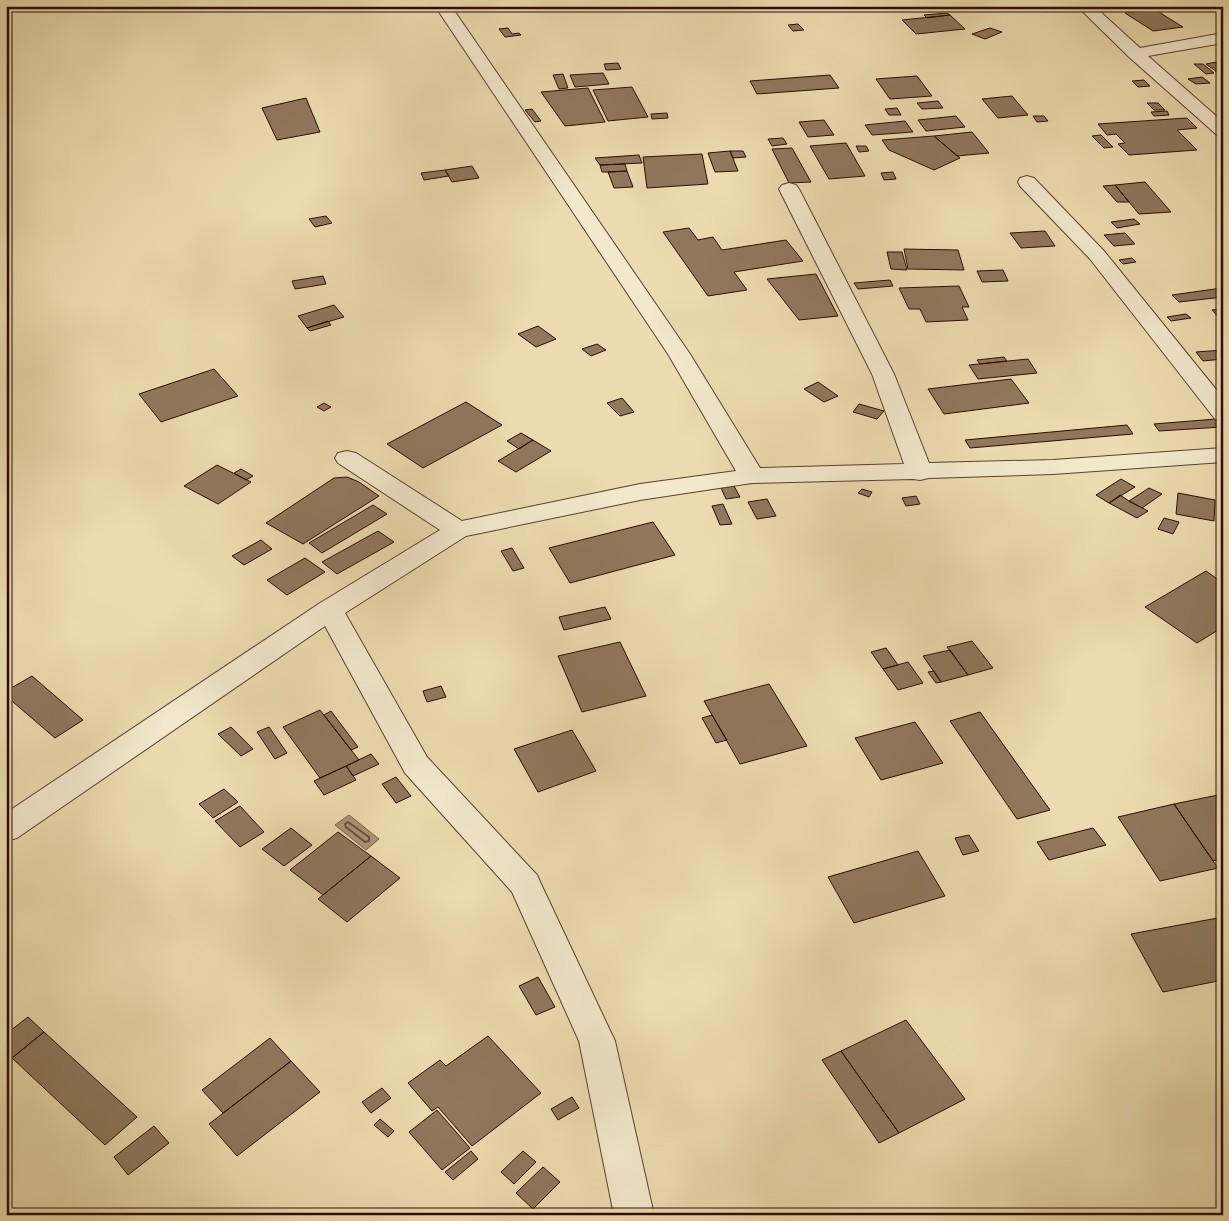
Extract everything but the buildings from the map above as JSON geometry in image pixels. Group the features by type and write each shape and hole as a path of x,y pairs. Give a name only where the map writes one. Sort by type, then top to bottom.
{"street":[{"path":"443,6 679,354 752,476"},
{"path":"1085,6 1135,54 1223,131"},
{"path":"1135,54 1223,38"},
{"path":"1027,182 1097,255 1223,414"},
{"path":"789,189 883,374 920,473"},
{"path":"6,829 330,610 458,530 640,492 752,476 823,473 920,473 1054,467 1223,455"},
{"path":"347,458 458,530"},
{"path":"330,610 416,765 525,884 597,1041 634,1215"}],"water":[{"path":"349,815 379,839 366,850 335,825"}]}
